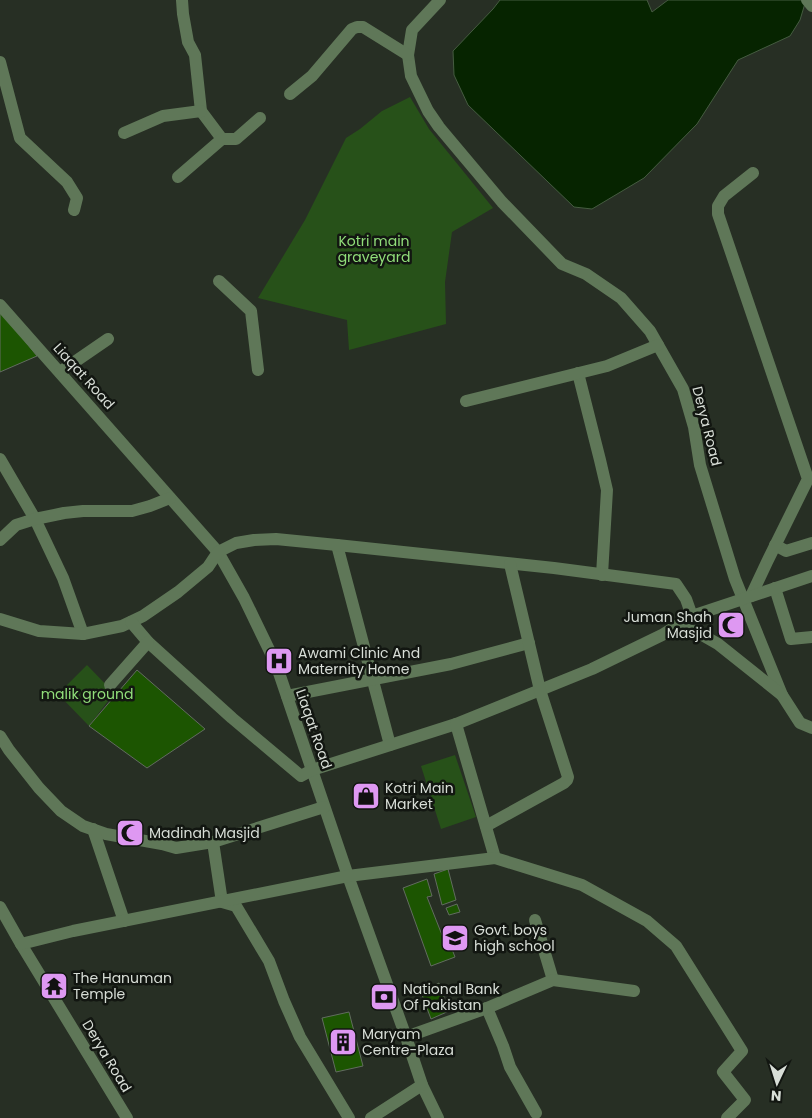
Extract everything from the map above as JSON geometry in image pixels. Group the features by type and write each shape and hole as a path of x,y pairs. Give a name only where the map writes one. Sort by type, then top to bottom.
{"street":[{"path":"182,0 188,42 195,55 201,111 222,139"},
{"name":"Derya Road","path":"440,0 412,30 408,55 411,76 428,112 502,202 562,264 586,274 621,298 650,331 683,389 694,428 700,465 735,579 747,598 782,695"},
{"path":"807,0 812,6"},
{"path":"290,94 312,76 352,29 357,27 363,27 408,55"},
{"path":"0,62 20,138 67,182 77,198 74,210"},
{"path":"124,133 163,116 201,111"},
{"path":"178,176 222,139 236,139 260,118"},
{"path":"747,598 810,475 718,214 718,206 724,196 753,173"},
{"path":"219,281 251,311 258,370"},
{"name":"Liaqat Road","path":"0,305 218,552 244,598 276,664 324,807 422,1085 438,1118"},
{"path":"60,372 108,338"},
{"path":"466,401 608,366 658,345"},
{"path":"578,374 606,490 602,575"},
{"path":"0,459 35,519 62,578 83,634"},
{"path":"0,540 16,525 35,519 83,511 132,511 170,498"},
{"path":"0,619 39,630 83,634 122,626 162,604 208,567 218,552 236,543 276,539 676,584 686,599 692,616"},
{"path":"775,545 786,551 812,543"},
{"path":"337,545 390,745"},
{"path":"486,826 564,783 568,777 540,690 510,564"},
{"path":"131,622 148,642 232,718 301,776 312,770 456,724 592,669 662,635 692,616 812,576"},
{"path":"776,588 791,638 812,637"},
{"path":"676,627 698,632 718,644 782,695 800,723 812,728"},
{"path":"110,685 148,642"},
{"path":"287,696 451,664 529,643"},
{"path":"456,724 495,858"},
{"path":"0,736 8,750 39,788 61,811 83,826 106,834 176,848 213,842 324,807"},
{"path":"93,829 124,921"},
{"path":"213,842 222,902"},
{"path":"21,944 73,931 348,876 495,858 582,885 647,921 676,946 742,1051 724,1072 745,1100 727,1118"},
{"path":"222,902 236,906 259,942 269,961 300,1037 349,1118"},
{"name":"Derya Road","path":"0,907 127,1118"},
{"path":"534,920 553,980"},
{"path":"406,1037 487,1008 553,980 634,991"},
{"path":"487,1008 510,1067 536,1113"},
{"path":"371,1118 422,1085"}],"green space":[{"name":"Kotri main graveyard","path":"410,97 429,129 493,208 452,232 445,282 446,324 349,350 347,320 258,298 305,220 346,138 382,111"},
{"name":"malik ground","path":"87,665 114,693 89,726 58,694"},
{"path":"455,755 476,817 441,829 421,766"}],"shaded area":[{"path":"500,0 647,0 652,12 668,0 806,0 800,20 790,36 738,60 697,124 644,178 592,209 574,207 468,105 454,75 453,51"}],"building":[{"path":"0,310 37,356 0,372"},
{"path":"137,670 205,729 147,768 89,726"},
{"path":"448,869 456,900 442,905 434,874"},
{"path":"427,879 432,896 427,897 444,940 448,939 455,957 431,966 403,888"},
{"path":"457,904 460,912 449,915 446,908"},
{"path":"439,983 449,1011 431,1019 421,992"},
{"name":"Maryam Centre-Plaza","path":"349,1012 363,1066 336,1072 322,1018"}],"place":[{"name":"Juman Shah Masjid","path":"731,625"},
{"name":"Awami Clinic And Maternity Home","path":"279,661"},
{"name":"Kotri Main Market","path":"366,796"},
{"name":"Madinah Masjid","path":"130,833"},
{"name":"Govt. boys high school","path":"455,938"},
{"name":"The Hanuman Temple","path":"54,986"},
{"name":"National Bank Of Pakistan","path":"384,997"},
{"name":"Maryam Centre-Plaza","path":"343,1042"}]}
